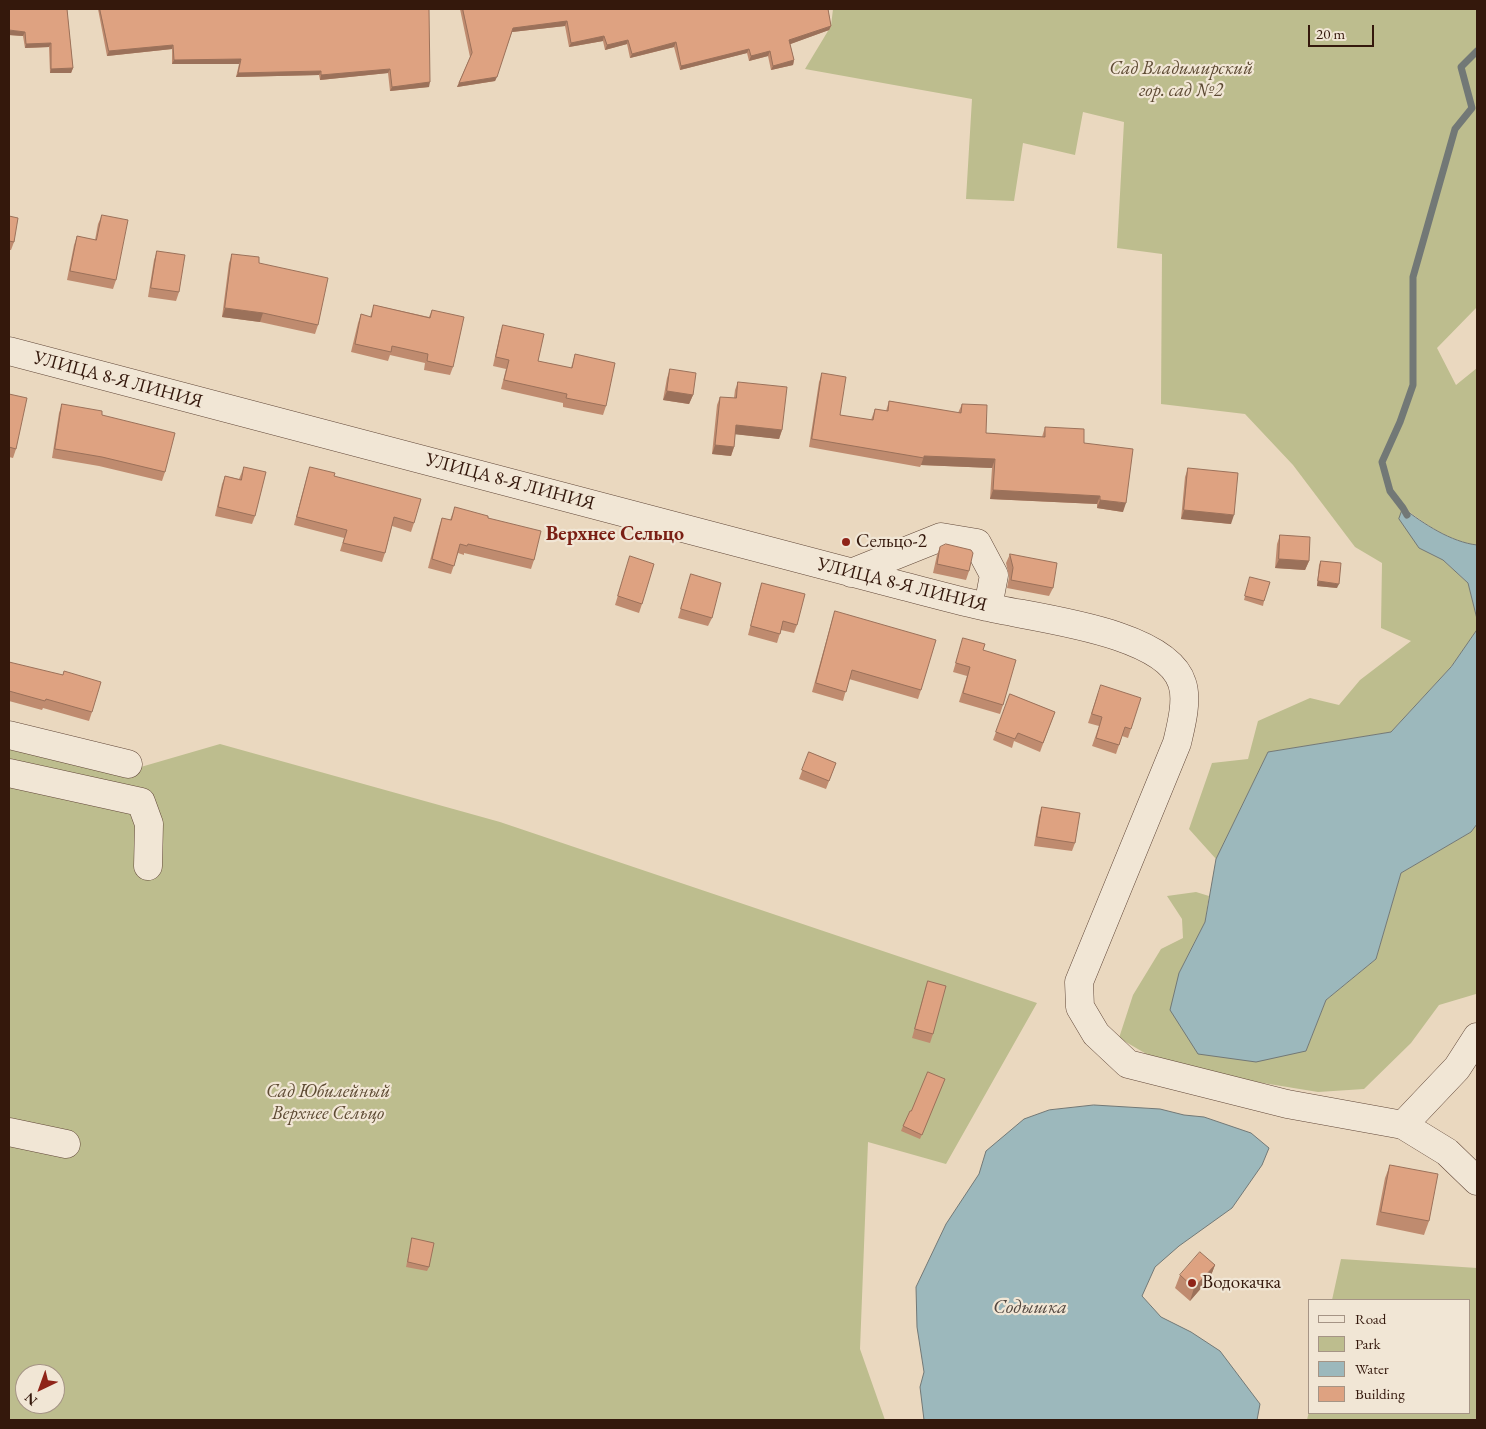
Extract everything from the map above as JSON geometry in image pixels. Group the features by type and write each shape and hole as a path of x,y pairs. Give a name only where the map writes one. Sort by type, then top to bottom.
{"street":[{"name":"УЛИЦА 8-Я ЛИНИЯ","path":"9,351 988,608 1078,624 1122,637 1155,653 1172,665 1182,683 1184,709 1177,743 1079,982 1080,1007 1096,1034 1128,1064 1287,1104 1403,1124"},
{"path":"851,572 940,537 977,543 994,575 988,608"},
{"path":"9,735 128,764"},
{"path":"9,773 141,802 149,824 148,866"},
{"path":"1477,1036 1457,1068 1403,1124 1447,1152 1477,1181"},
{"path":"9,1132 66,1144"}],"green space":[{"name":"Сад Владимирский гор. сад №2","path":"833,9 1477,9 1477,307 1437,348 1456,385 1477,368 1477,545 1448,536 1429,526 1404,508 1419,548 1443,560 1468,583 1477,619 1477,630 1451,667 1391,732 1268,752 1216,859 1189,829 1212,763 1248,759 1258,721 1310,698 1339,705 1360,680 1411,641 1381,628 1382,563 1355,547 1293,465 1245,414 1161,404 1162,254 1117,248 1124,122 1083,112 1075,155 1023,143 1014,201 966,199 972,99 805,69 831,26"},
{"name":"Сад Юбилейный Верхнее Сельцо","path":"9,742 127,771 220,744 500,822 1037,1003 946,1164 868,1142 860,1349 885,1420 9,1420"},
{"path":"1477,824 1477,992 1476,994 1439,1005 1411,1043 1364,1089 1318,1092 1208,1074 1155,1059 1119,1038 1133,995 1161,949 1183,938 1182,919 1167,896 1196,892 1209,896 1205,922 1179,973 1306,1051 1326,1000 1376,959 1401,873 1471,832"},
{"path":"1341,1259 1477,1268 1477,1420 1307,1420 1308,1414 1471,1414 1471,1299 1332,1299"}],"water":[{"path":"1403,508 1429,526 1448,536 1477,545 1477,619 1468,583 1443,560 1419,548 1399,519"},
{"path":"1477,630 1477,824 1471,832 1401,873 1376,959 1326,1000 1306,1051 1256,1062 1198,1054 1170,1010 1179,973 1205,922 1216,859 1268,752 1391,732 1451,667"},
{"name":"Содышка","path":"1094,1105 1160,1109 1184,1115 1204,1117 1251,1133 1269,1148 1262,1165 1232,1208 1179,1246 1155,1267 1142,1296 1161,1317 1191,1332 1220,1351 1260,1404 1257,1420 924,1420 920,1387 924,1372 917,1327 916,1287 946,1224 979,1174 986,1151 1024,1119 1049,1110"}],"building":[{"path":"9,9 67,9 73,68 51,69 51,43 26,44 25,32 9,30"},
{"path":"100,9 429,9 430,82 392,87 390,69 321,75 321,71 238,73 241,59 174,60 173,45 109,51"},
{"path":"463,9 828,9 831,26 789,40 794,60 773,66 770,51 751,56 749,49 681,66 676,42 632,54 628,40 607,45 604,36 571,43 567,21 513,28 497,77 459,83 472,53"},
{"path":"102,215 128,220 116,280 70,271 77,236 96,240"},
{"path":"9,216 18,218 14,242 9,241"},
{"path":"157,251 185,255 179,292 151,288"},
{"path":"232,254 259,257 259,263 328,278 318,325 263,313 225,308"},
{"path":"374,305 430,318 432,310 464,317 453,367 427,361 428,354 392,346 391,352 355,344 361,314 371,317"},
{"path":"503,325 544,334 538,361 572,368 575,354 615,363 606,406 566,398 567,394 504,380 509,360 496,357"},
{"path":"670,369 696,373 693,395 667,391"},
{"path":"822,373 846,377 840,415 873,420 875,409 888,411 889,401 961,413 962,404 987,405 986,433 1045,437 1045,427 1084,429 1084,443 1133,449 1126,503 1100,500 1100,496 993,490 995,459 924,456 924,458 812,439"},
{"path":"738,382 787,387 782,430 736,425 734,447 715,445 720,397 736,398"},
{"path":"9,394 27,398 16,449 9,447"},
{"path":"62,404 102,411 102,415 175,433 165,472 102,457 55,449"},
{"path":"244,467 266,472 255,516 218,507 225,476 241,480"},
{"path":"310,467 335,473 334,476 421,499 414,523 394,517 385,553 343,543 347,530 297,517"},
{"path":"1188,468 1238,473 1234,515 1184,510"},
{"path":"455,507 488,516 488,518 541,531 534,560 468,544 467,546 460,544 454,566 432,559 442,518 451,520"},
{"path":"1280,535 1310,537 1309,561 1279,559"},
{"path":"946,544 971,550 973,553 969,571 937,564 940,547"},
{"path":"1010,554 1057,563 1053,588 1011,580 1013,568"},
{"path":"630,556 654,564 642,604 618,596"},
{"path":"1321,561 1341,563 1339,584 1318,581"},
{"path":"691,574 721,583 712,618 681,609"},
{"path":"1250,577 1270,582 1264,601 1245,596"},
{"path":"762,583 805,594 797,625 783,621 780,634 751,626"},
{"path":"835,611 936,640 921,690 852,670 846,692 816,683"},
{"path":"963,638 985,644 983,650 1016,660 1003,705 963,693 970,667 956,663"},
{"path":"9,662 63,675 64,671 101,682 92,712 9,691"},
{"path":"1101,685 1141,698 1131,729 1125,727 1119,745 1096,738 1102,717 1092,714"},
{"path":"1010,694 1055,712 1043,743 1018,733 1015,739 996,732"},
{"path":"809,752 836,763 829,781 802,770"},
{"path":"1042,807 1080,813 1075,843 1037,837"},
{"path":"928,981 946,986 933,1034 915,1029"},
{"path":"928,1072 945,1079 922,1135 903,1126"},
{"path":"1390,1165 1438,1174 1429,1221 1381,1212"},
{"path":"412,1238 434,1243 429,1267 408,1262"},
{"path":"1200,1252 1215,1265 1194,1288 1180,1275"}],"waterway":[{"path":"1407,515 1390,491 1382,462 1400,422 1413,385 1413,277 1455,129 1472,108 1461,67 1477,51"}],"place":[{"name":"Сельцо-2","path":"846,542"},
{"name":"Водокачка","path":"1192,1283"}],"district":[{"name":"Верхнее Сельцо","path":"615,535"}]}
